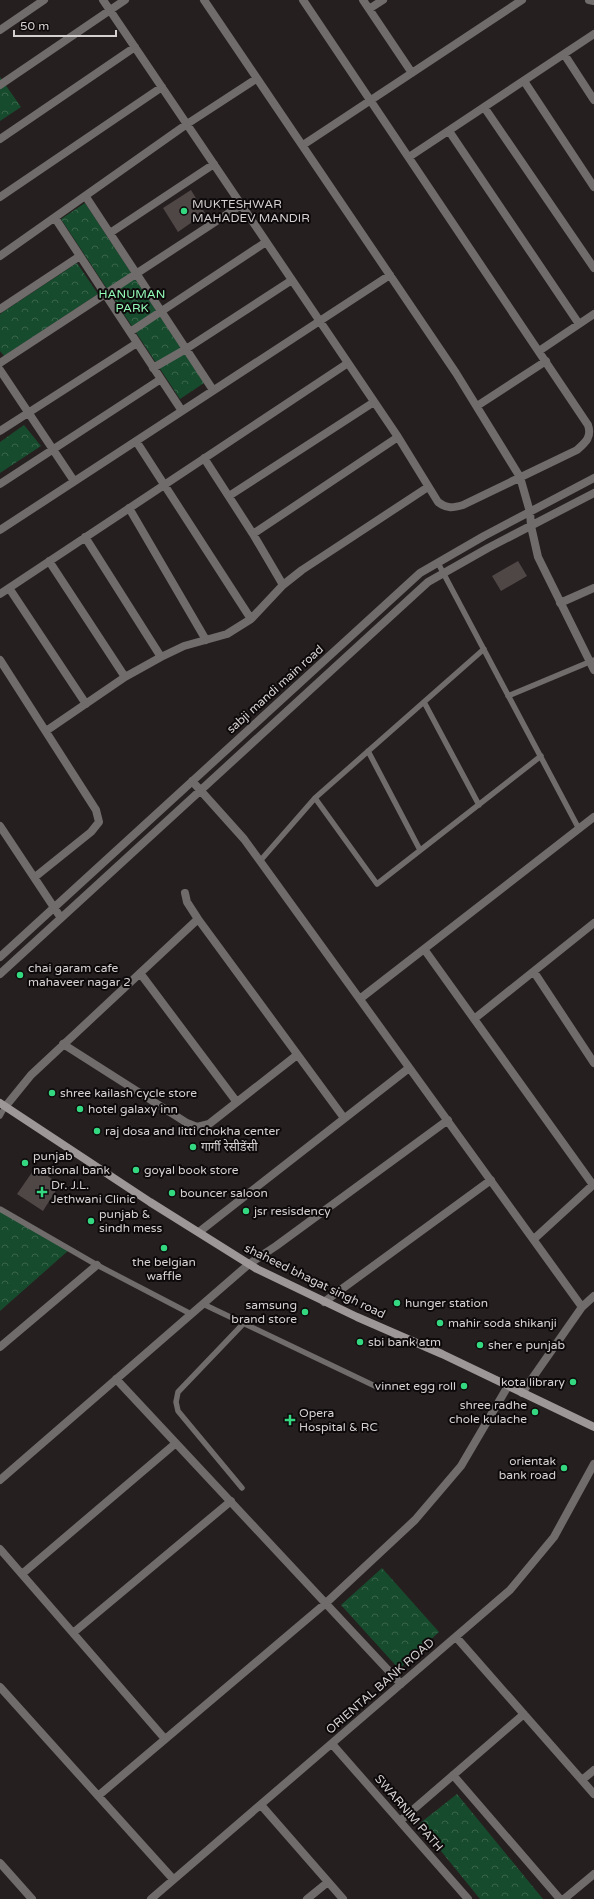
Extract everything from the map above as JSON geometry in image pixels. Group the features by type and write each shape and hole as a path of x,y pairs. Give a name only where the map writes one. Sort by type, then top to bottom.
{"street":[{"path":"0,30 44,0"},
{"path":"103,0 398,437 428,487 444,507 453,508 463,505 577,450 588,440 591,424 539,351 303,0"},
{"path":"0,84 126,0"},
{"path":"204,0 256,79 303,145 390,274 477,406 520,478 530,512 531,526 538,557 560,603 592,661 594,670"},
{"path":"363,0 412,73"},
{"path":"369,9 383,0"},
{"path":"303,145 522,0"},
{"path":"589,0 594,2"},
{"path":"409,157 594,34"},
{"path":"0,139 135,47"},
{"path":"564,54 594,100"},
{"path":"0,256 86,197 187,124 256,79"},
{"path":"524,81 594,187"},
{"path":"0,197 162,87"},
{"path":"484,107 594,268"},
{"path":"449,131 579,324"},
{"path":"110,234 214,164"},
{"path":"86,197 213,390"},
{"path":"0,363 241,205"},
{"path":"55,218 182,411"},
{"path":"130,332 266,242"},
{"path":"0,309 80,256"},
{"path":"0,530 390,274"},
{"path":"153,368 186,349 292,280"},
{"path":"539,351 594,314"},
{"path":"0,431 137,343"},
{"path":"477,406 546,361"},
{"path":"0,594 348,363"},
{"path":"0,370 74,482"},
{"path":"0,484 161,380"},
{"path":"229,496 374,402"},
{"path":"253,534 398,437"},
{"path":"136,441 251,619"},
{"path":"204,458 253,534 283,585"},
{"name":"sabji mandi main road","path":"0,957 420,573 594,478"},
{"path":"46,731 125,677 184,646 227,634 251,619 283,585 302,570 428,487"},
{"path":"0,974 428,582 594,493"},
{"path":"128,508 206,640"},
{"path":"85,537 162,657"},
{"path":"48,561 125,677"},
{"path":"9,588 86,704"},
{"path":"560,603 594,588"},
{"path":"0,660 96,810 99,822 91,832 35,877"},
{"path":"192,781 199,791 244,839 361,998 409,1068 582,1306"},
{"path":"361,998 594,817"},
{"path":"0,826 61,918"},
{"path":"184,893 187,902 198,919 297,1056 344,1118"},
{"path":"2,1105 63,1044 198,919"},
{"path":"474,1018 594,923"},
{"path":"424,949 594,1184 534,1239"},
{"path":"534,972 594,1063"},
{"path":"140,973 236,1101"},
{"path":"63,1044 186,1123 197,1127 209,1124 236,1101 297,1056"},
{"path":"199,1232 409,1068"},
{"name":"shaheed bhagat singh road","path":"2,1105 249,1264 324,1302 522,1392 594,1427"},
{"path":"0,1480 249,1264 276,1246 448,1120"},
{"path":"324,1302 491,1180"},
{"path":"0,1347 97,1264"},
{"path":"522,1392 582,1306 594,1296"},
{"path":"116,1379 402,1684"},
{"path":"98,1796 326,1603 415,1520 456,1472 508,1386"},
{"path":"22,1574 176,1443"},
{"name":"ORIENTAL BANK ROAD","path":"151,1899 510,1590 554,1537 594,1464"},
{"path":"73,1633 231,1501"},
{"path":"0,1548 165,1739"},
{"path":"456,1637 594,1794"},
{"path":"0,1687 173,1880"},
{"path":"400,1822 524,1714"},
{"name":"SWARNIM PATH","path":"332,1744 468,1899"},
{"path":"582,1780 594,1770"},
{"path":"454,1775 560,1899"},
{"path":"261,1805 343,1899"},
{"path":"0,1863 32,1899"},
{"path":"564,1899 594,1874"},
{"path":"307,1899 328,1882"}],"lane":[{"path":"438,563 579,829"},
{"path":"260,861 315,798 484,649"},
{"path":"508,696 592,661"},
{"path":"424,702 478,805"},
{"path":"368,751 420,850"},
{"path":"315,798 377,884 541,756"},
{"path":"0,1116 2,1105"},
{"path":"0,1209 97,1264 191,1314"},
{"path":"203,1304 377,1387"},
{"path":"242,1488 178,1411 176,1402 178,1392 244,1323"}],"green space":[{"path":"0,77 21,107 0,121"},
{"name":"HANUMAN PARK","path":"85,203 204,383 180,399 61,219"},
{"path":"77,263 98,294 4,356 0,351 0,314"},
{"path":"24,425 41,446 0,473 0,442"},
{"path":"0,1209 69,1250 0,1311"},
{"path":"382,1568 439,1632 399,1669 341,1605"},
{"path":"457,1794 543,1899 480,1899 419,1824"}],"building":[{"name":"MUKTESHWAR MAHADEV MANDIR","path":"191,190 205,213 178,232 163,208"},
{"path":"518,561 527,576 501,591 492,576"},
{"path":"35,1168 60,1184 43,1211 17,1194"}],"place":[{"name":"MUKTESHWAR MAHADEV MANDIR","path":"184,211"},
{"name":"chai garam cafe mahaveer nagar 2","path":"20,975"},
{"name":"shree kailash cycle store","path":"52,1093"},
{"name":"hotel galaxy inn","path":"80,1109"},
{"name":"raj dosa and litti chokha center","path":"97,1131"},
{"name":"गार्गी रेसीडेंसी","path":"193,1147"},
{"name":"punjab national bank","path":"25,1163"},
{"name":"goyal book store","path":"136,1170"},
{"name":"Dr. J.L. Jethwani Clinic","path":"42,1192"},
{"name":"bouncer saloon","path":"172,1193"},
{"name":"jsr resisdency","path":"246,1211"},
{"name":"punjab & sindh mess","path":"91,1221"},
{"name":"the belgian waffle","path":"164,1248"},
{"name":"hunger station","path":"397,1303"},
{"name":"samsung brand store","path":"305,1312"},
{"name":"mahir soda shikanji","path":"440,1323"},
{"name":"sbi bank atm","path":"360,1342"},
{"name":"sher e punjab","path":"480,1345"},
{"name":"kota library","path":"573,1382"},
{"name":"vinnet egg roll","path":"464,1386"},
{"name":"shree radhe chole kulache","path":"535,1412"},
{"name":"Opera Hospital & RC","path":"290,1420"},
{"name":"orientak bank road","path":"564,1468"}]}
